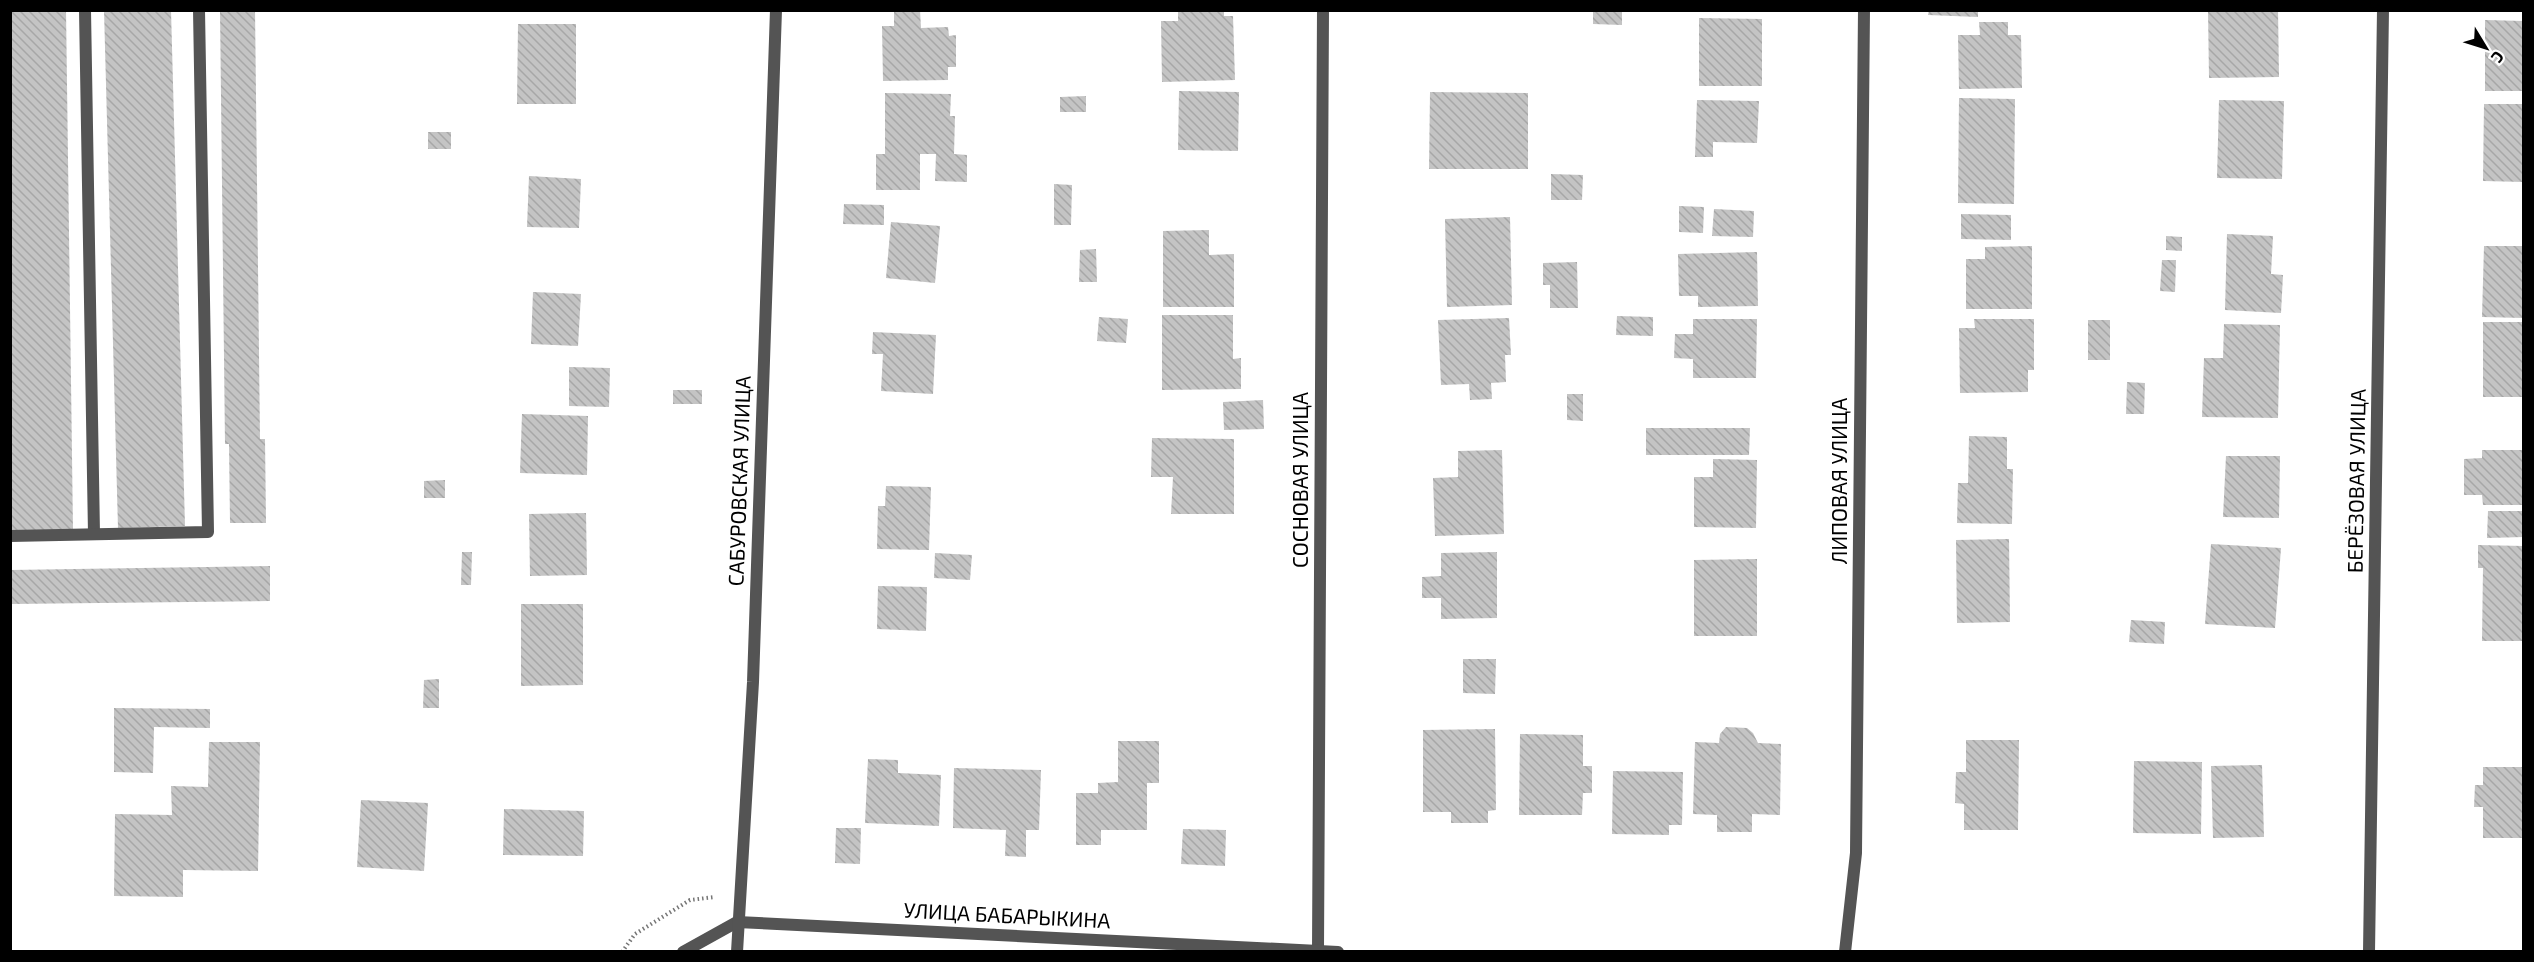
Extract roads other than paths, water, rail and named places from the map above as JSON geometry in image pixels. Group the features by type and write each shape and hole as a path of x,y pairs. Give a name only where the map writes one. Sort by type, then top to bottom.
{"street":[{"path":"85,10 94,534"},
{"path":"10,536 208,532 199,10"},
{"name":"САБУРОВСКАЯ УЛИЦА","path":"737,951 753,682 776,10"},
{"name":"СОСНОВАЯ УЛИЦА","path":"1318,950 1323,10"},
{"name":"ЛИПОВАЯ УЛИЦА","path":"1845,951 1856,854 1864,10"},
{"name":"БЕРЁЗОВАЯ УЛИЦА","path":"2369,951 2383,10"},
{"path":"683,951 737,922"},
{"name":"УЛИЦА БАБАРЫКИНА","path":"737,922 1338,951"}]}
